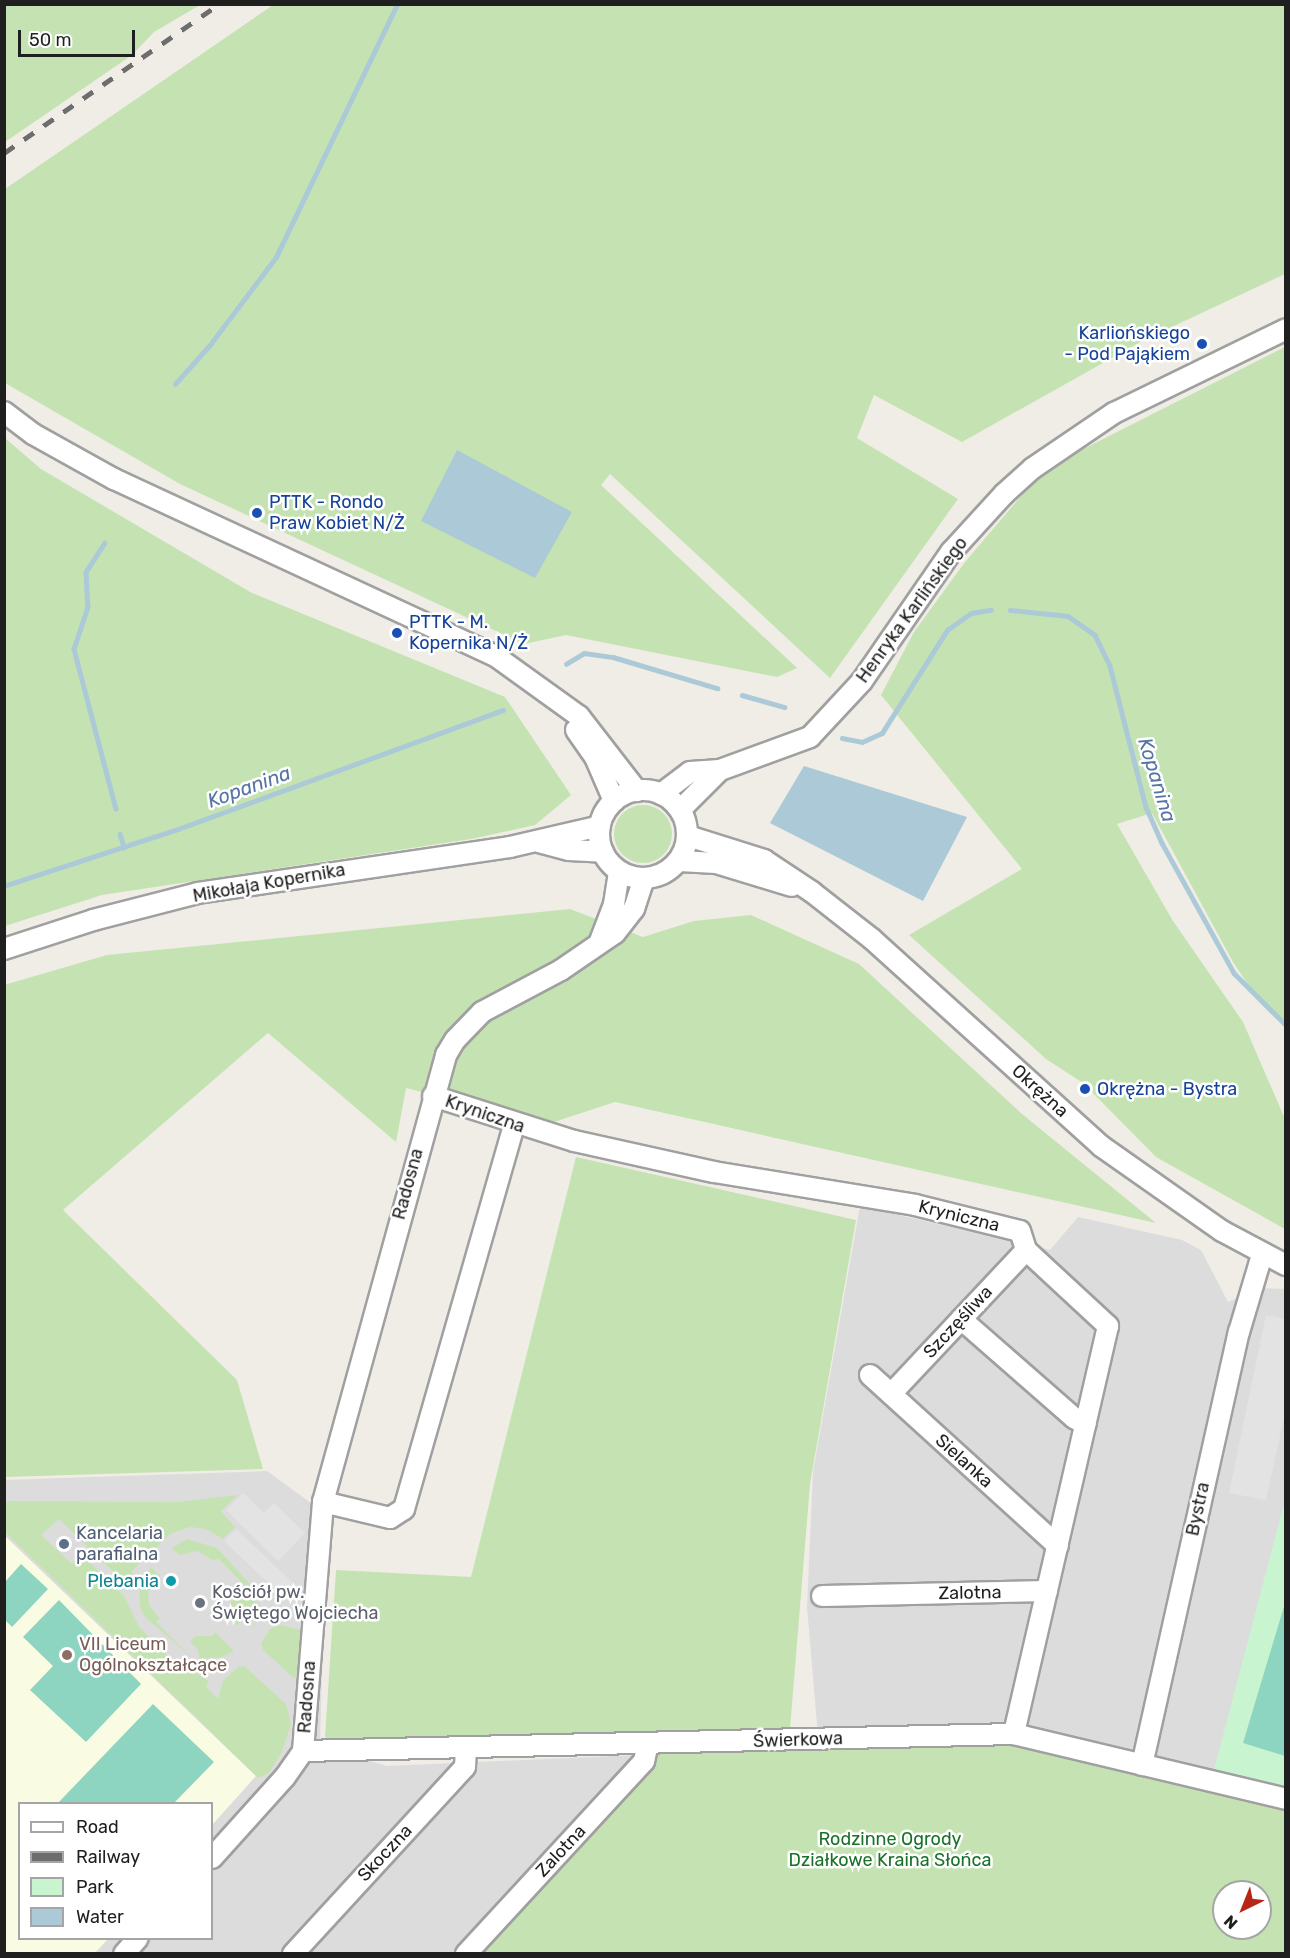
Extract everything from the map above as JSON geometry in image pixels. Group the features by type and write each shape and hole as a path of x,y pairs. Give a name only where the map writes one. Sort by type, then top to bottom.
{"street":[{"name":"Henryka Karlińskiego","path":"661,794 690,772 720,770 810,737 862,681 951,552 1004,494 1034,468 1114,413 1286,329"},
{"path":"4,412 33,434 114,479 375,597 494,655 579,716 637,791"},
{"path":"551,697 588,745 614,801"},
{"name":"Henryka Karlińskiego","path":"680,810 720,770"},
{"path":"637,791 661,794 680,810 688,836 679,861 658,876 644,879 619,872 603,852 600,826 614,801 637,791"},
{"name":"Mikołaja Kopernika","path":"4,949 93,920 198,893 539,842 600,826"},
{"name":"Okrężna","path":"688,836 764,860 812,892 872,939 1101,1146 1158,1190 1262,1255 1286,1265"},
{"name":"Mikołaja Kopernika","path":"539,842 569,850 603,852"},
{"name":"Okrężna","path":"679,861 716,863 812,892"},
{"path":"600,942 616,896 619,872"},
{"name":"Radosna","path":"213,1857 285,1777 303,1751 323,1502 446,1055 482,1012 561,970 627,919 644,879"},
{"name":"Kryniczna","path":"433,1096 514,1125 714,1172 927,1208 1020,1231 1026,1250 1108,1326 1014,1734"},
{"path":"323,1502 390,1518 404,1509 514,1125"},
{"name":"Szczęśliwa","path":"891,1394 1026,1250"},
{"name":"Bystra","path":"1142,1765 1239,1332 1262,1255"},
{"path":"961,1319 1074,1418 1086,1424"},
{"name":"Sielanka","path":"870,1375 1058,1546"},
{"name":"Zalotna","path":"822,1596 1047,1591"},
{"name":"Świerkowa","path":"303,1751 1014,1734 1286,1798"},
{"name":"Zalotna","path":"466,1953 644,1761 648,1744"},
{"name":"Skoczna","path":"292,1953 465,1767 466,1748"},
{"path":"124,1953 136,1940"}],"shaded area":[{"path":"860,1206 1050,1250 1078,1217 1182,1240 1201,1250 1228,1302 1260,1288 1285,1289 1285,1791 1020,1730 818,1736 807,1607 813,1472"},
{"path":"1266,1315 1285,1319 1286,1408 1266,1500 1229,1493"},
{"path":"267,1471 326,1514 320,1746 387,1766 638,1755 466,1953 5,1953 4,1480"},
{"path":"243,1493 264,1513 274,1503 305,1533 278,1561 226,1510"},
{"path":"236,1529 296,1586 284,1598 224,1541"},
{"name":"VII Liceum Ogólnokształcące","path":"4,1535 256,1776 213,1824 213,1802 18,1802 18,1940 107,1940 95,1953 5,1953"}],"green space":[{"path":"5,4 200,5 154,32 132,55 5,142"},
{"path":"273,5 1285,5 1285,274 1144,340 962,442 874,395 857,438 958,499 830,678 610,474 601,485 797,668 777,677 566,635 524,644 180,484 5,383 5,189"},
{"path":"1285,347 1285,1027 1261,1004 1233,962 1152,813 1117,824 1173,921 1243,1022 1285,1119 1285,1229 1156,1157 1083,1083 1046,1059 909,935 1022,869 881,695 914,632 965,562 1044,469"},
{"path":"5,438 41,469 252,593 505,697 571,795 535,825 471,839 102,895 5,926"},
{"path":"637,805 649,805 664,813 672,828 672,840 664,855 649,863 637,863 622,855 614,840 614,828 622,813"},
{"path":"570,909 643,937 694,921 751,915 859,964 1022,1114 1156,1223 615,1102 548,1124 406,1088 396,1142 268,1033 63,1210 237,1380 263,1469 5,1477 4,985 107,955"},
{"path":"576,1157 856,1220 810,1484 790,1729 343,1745 325,1737 336,1570 471,1577"},
{"path":"238,1495 221,1511 235,1527 223,1539 206,1529 190,1527 170,1534 132,1571 128,1586 59,1519 41,1535 72,1564 81,1554 124,1596 139,1627 168,1656 209,1681 206,1686 218,1699 223,1681 238,1667 244,1666 286,1704 291,1724 282,1752 269,1773 258,1778 5,1532 5,1502 8,1501 177,1502"},
{"path":"1285,1500 1285,1788 1214,1770"},
{"path":"187,1539 217,1548 257,1592 249,1590 218,1558 214,1561 197,1551 179,1555 172,1548"},
{"path":"21,1564 48,1589 12,1627 5,1620 5,1582"},
{"path":"151,1567 160,1576 148,1592 149,1605 160,1619 156,1622 191,1657 145,1617 140,1607 139,1583"},
{"path":"239,1593 260,1604 254,1631 255,1620 251,1614 237,1625 230,1619 231,1602"},
{"path":"59,1600 141,1684 86,1742 30,1690 53,1666 23,1637"},
{"path":"1285,1603 1285,1756 1243,1743"},
{"path":"282,1625 301,1630 298,1676 294,1678 263,1650 261,1643 271,1628"},
{"path":"215,1632 234,1651 222,1657 200,1659 197,1648 190,1642 195,1636 212,1636"},
{"path":"153,1704 214,1762 175,1802 59,1802"},
{"name":"Rodzinne Ogrody Działkowe Kraina Słońca","path":"1018,1745 1285,1805 1285,1953 474,1954 662,1750"}],"water":[{"path":"457,450 572,512 535,578 421,521"},
{"path":"804,766 967,817 923,901 770,823"}],"waterway":[{"path":"175,384 209,346 276,257 397,4"},
{"path":"105,543 86,572 88,607 74,649 116,809"},
{"name":"Kopanina","path":"842,738 862,742 882,733 947,630 971,613 991,610"},
{"name":"Kopanina","path":"1010,610 1068,616 1095,635 1110,666 1146,807 1162,843 1234,973 1286,1025"},
{"name":"Kopanina","path":"566,664 584,653 613,657 717,688"},
{"name":"Kopanina","path":"742,695 784,707"},
{"name":"Kopanina","path":"4,886 178,829 503,710"},
{"path":"120,834 124,847"}],"railway":[{"path":"4,153 219,4"}],"place":[{"name":"Karliońskiego - Pod Pająkiem","path":"1202,344"},
{"name":"PTTK - Rondo Praw Kobiet N/Ż","path":"257,513"},
{"name":"PTTK - M. Kopernika N/Ż","path":"397,633"},
{"name":"Okrężna - Bystra","path":"1085,1089"},
{"name":"Kancelaria parafialna","path":"64,1544"},
{"name":"Plebania","path":"171,1581"},
{"name":"Kościół pw. Świętego Wojciecha","path":"200,1603"},
{"name":"VII Liceum Ogólnokształcące","path":"67,1655"}]}
